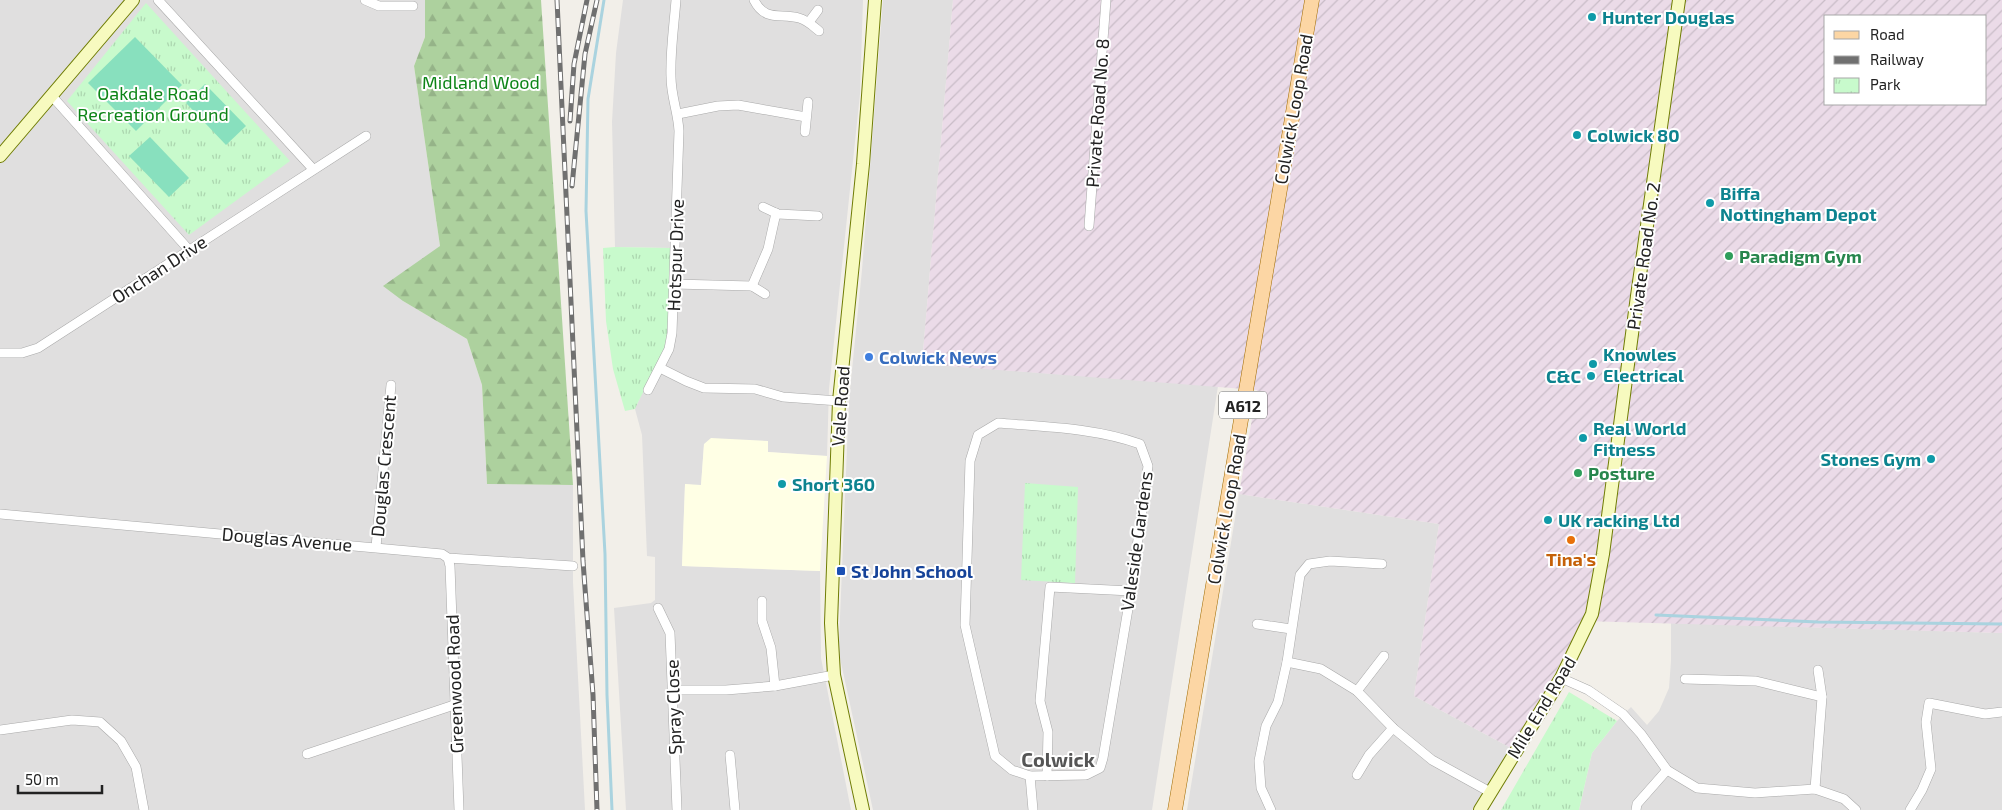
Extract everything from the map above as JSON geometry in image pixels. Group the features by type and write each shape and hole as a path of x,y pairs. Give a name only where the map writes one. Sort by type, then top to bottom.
{"main road":[{"name":"Colwick Loop Road","path":"1175,810 1312,0"}],"street":[{"path":"0,156 133,0"},
{"path":"158,0 313,169"},
{"path":"365,0 379,6 413,6"},
{"name":"Hotspur Drive","path":"648,390 669,348 672,333 678,114 672,98 671,78 676,0"},
{"path":"754,0 758,9 767,14 799,18 808,22 819,31"},
{"name":"Vale Road","path":"863,810 834,674 831,623 839,401 863,164 875,0"},
{"name":"Private Road No. 8","path":"1089,226 1106,0"},
{"name":"Private Road No. 2","path":"1595,601 1603,554 1636,296 1679,0"},
{"path":"808,22 818,10"},
{"path":"51,96 189,250"},
{"path":"805,132 808,102"},
{"path":"678,114 738,105 806,117"},
{"name":"Onchan Drive","path":"0,353 22,353 38,348 366,136"},
{"path":"763,207 776,213 818,216"},
{"path":"752,286 768,249 776,213"},
{"path":"674,284 752,286 765,294"},
{"path":"660,368 686,382 704,388 754,389 783,398 839,401"},
{"name":"Douglas Crescent","path":"376,547 391,385"},
{"name":"Valeside Gardens","path":"998,424 1064,428 1116,436 1140,444 1148,466 1131,590 1100,768 1086,775 1047,776 1030,776 1012,770 995,756 965,625 970,460 978,435 998,424"},
{"name":"Douglas Avenue","path":"0,514 376,547 442,554 448,558 573,566"},
{"name":"Greenwood Road","path":"448,558 450,566 459,810"},
{"path":"1271,810 1261,788 1259,761 1266,726 1278,702 1287,662 1300,575 1309,564 1330,562 1382,564"},
{"path":"1047,776 1048,732 1040,702 1050,587 1131,590"},
{"path":"762,601 762,621 771,648 775,686"},
{"name":"Mile End Road","path":"1480,810 1561,678 1583,635 1595,601"},
{"name":"Spray Close","path":"658,608 670,633 676,810"},
{"path":"1257,624 1291,629"},
{"path":"1357,691 1384,656"},
{"path":"1287,662 1321,669 1357,691 1393,728 1432,760 1490,792"},
{"path":"1815,789 1822,698 1818,670"},
{"path":"673,690 726,690 775,686 834,674"},
{"path":"1561,678 1588,690 1623,714 1641,734 1667,770 1697,788 1755,793 1815,789 1844,799 1856,810"},
{"path":"1685,680 1756,681 1822,698"},
{"path":"1910,810 1922,790 1931,769 1926,722 1929,703 1985,714 2002,712"},
{"path":"307,754 454,705"},
{"path":"0,730 72,720 100,722 121,741 136,767 144,810"},
{"path":"1357,775 1369,755 1393,728"},
{"path":"730,755 734,810"},
{"path":"1636,810 1637,804 1667,770"},
{"path":"1030,776 1033,810"}],"shaded area":[{"path":"0,0 425,0 425,37 414,66 440,246 403,301 467,339 482,385 487,484 573,485 573,582 585,810 0,810"},
{"path":"623,0 863,0 860,94 829,389 827,456 768,452 768,441 704,444 701,486 685,484 682,566 820,571 821,658 851,810 626,810 614,608 651,603 655,600 655,557 647,556 642,435 635,409 646,384 671,248 615,247 612,122 616,53"},
{"path":"883,0 953,0 922,364 1218,386 1152,810 873,810 840,658 839,641 849,400 862,270"},
{"path":"953,0 2002,0 2002,633 1583,621 1550,683 1511,748 1414,696 1439,524 1239,494 1257,390 922,364"},
{"path":"711,438 768,441 768,452 827,456 820,571 682,566 685,484 701,485 704,444"},
{"path":"1239,494 1439,524 1414,696 1511,748 1472,810 1187,810"},
{"path":"1671,623 2002,633 2002,810 1579,810 1592,753 1617,721 1631,707 1647,725 1659,711 1669,688"}],"green space":[{"name":"Midland Wood","path":"425,0 541,0 573,485 487,484 482,385 467,339 403,301 383,286 440,246 414,66 425,37"},
{"name":"Oakdale Road Recreation Ground","path":"146,3 290,161 189,235 67,101"},
{"path":"135,37 182,85 136,131 88,83"},
{"path":"205,84 246,126 226,145 186,103"},
{"path":"150,137 189,178 169,197 129,156"},
{"path":"603,248 672,248 668,334 664,348 635,409 625,411 613,369 606,321"},
{"path":"1025,483 1078,487 1075,583 1021,580"},
{"path":"1569,692 1617,721 1592,753 1579,810 1501,810"}],"waterway":[{"path":"604,0 588,99 586,211 605,554 607,695 612,810"},
{"path":"1656,615 1818,622 2002,624"}],"railway":[{"path":"557,0 583,561 593,695 597,810"},
{"path":"570,121 574,64 587,0"},
{"path":"572,186 585,54 597,0"}],"place":[{"name":"Hunter Douglas","path":"1592,17"},
{"name":"Colwick 80","path":"1577,135"},
{"name":"Biffa Nottingham Depot","path":"1710,203"},
{"name":"Paradigm Gym","path":"1729,256"},
{"name":"Colwick News","path":"869,357"},
{"name":"Knowles Electrical","path":"1593,364"},
{"name":"C&C","path":"1591,376"},
{"name":"Real World Fitness","path":"1583,438"},
{"name":"Stones Gym","path":"1931,459"},
{"name":"Posture","path":"1578,473"},
{"name":"Short 360","path":"782,484"},
{"name":"UK racking Ltd","path":"1548,520"},
{"name":"Tina's","path":"1571,540"},
{"name":"St John School","path":"841,571"}],"district":[{"name":"Colwick","path":"1058,759"}]}
